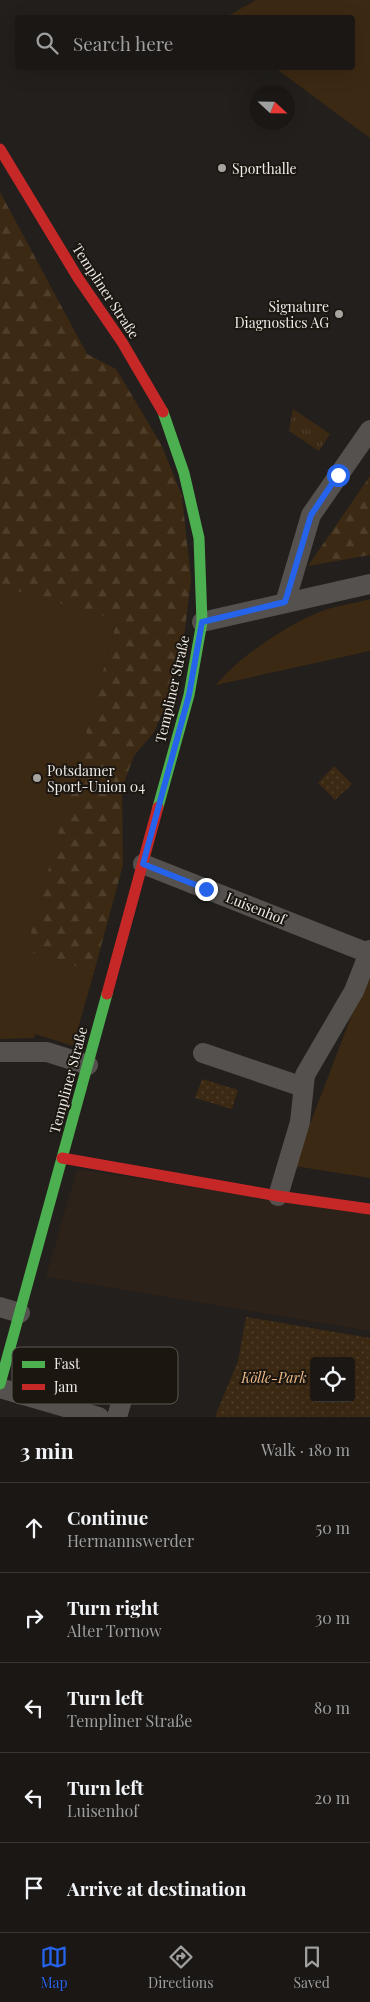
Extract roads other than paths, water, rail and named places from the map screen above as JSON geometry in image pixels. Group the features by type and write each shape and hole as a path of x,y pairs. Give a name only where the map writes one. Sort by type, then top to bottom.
{"street":[{"name":"Templiner Straße","path":"0,149 78,278 122,342 162,410 184,473 199,538 202,622 189,695 0,1384"},
{"path":"285,602 311,515 370,430"},
{"path":"202,622 370,584"},
{"name":"Luisenhof","path":"143,864 369,952 354,991 305,1075 300,1122 278,1196"},
{"path":"0,1052 47,1052 88,1065"},
{"path":"203,1052 304,1087"},
{"path":"62,1158 278,1196 370,1209"},
{"path":"0,1307 20,1313"},
{"path":"55,1404 100,1417"},
{"path":"117,1417 121,1404"}],"place":[{"name":"Sporthalle","path":"222,168"},
{"name":"Signature Diagnostics AG","path":"339,314"},
{"name":"Potsdamer Sport-Union 04","path":"37,778"}],"park label":[{"name":"Kölle-Park","path":"274,1377"}]}
